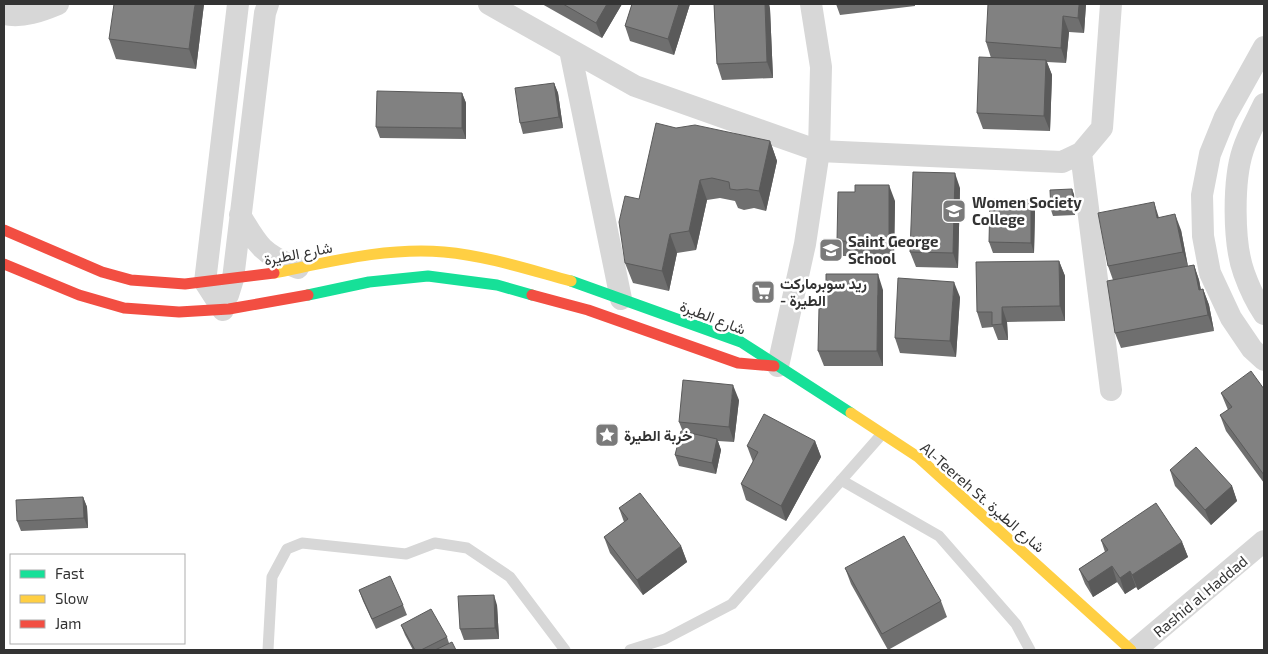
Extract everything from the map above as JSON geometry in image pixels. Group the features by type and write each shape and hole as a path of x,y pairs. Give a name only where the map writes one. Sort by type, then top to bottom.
{"main road":[{"name":"شارع الطيرة","path":"4,230 102,272 124,278 186,284 266,275 349,258 401,252 444,252 488,259 577,283 741,342 778,366"},
{"path":"4,264 79,296 124,308 179,312 222,310 280,301 369,282 428,276 454,279 497,285 588,310 738,363 778,366"},
{"name":"Al-Teereh St. شارع الطيرة","path":"778,366 918,457 1131,650"}],"street":[{"path":"4,14 25,15 39,12 58,4"},
{"path":"222,310 205,282 238,4"},
{"path":"222,310 233,279 265,13 268,4"},
{"path":"488,4 635,86 818,151 1062,162 1081,153 1102,128 1111,4"},
{"path":"778,366 805,244 818,151 821,67 811,4"},
{"path":"1264,47 1225,117 1210,154 1202,195 1203,236 1210,273 1231,318 1252,349 1264,360"},
{"path":"570,50 622,300"},
{"path":"1264,104 1243,150 1235,194 1237,231 1243,271 1264,314"},
{"path":"1081,153 1111,390"},
{"path":"240,215 259,247 280,262 298,268"},
{"name":"Rashid al Haddad","path":"1135,650 1264,541"}],"lane":[{"path":"630,650 664,639 732,604 882,434"},
{"path":"841,480 939,536 1016,624 1030,650"},
{"path":"268,650 272,577 287,549 302,543 406,554 435,543 467,548 510,577 565,650"}],"building":[{"path":"114,4 195,4 189,49 109,39"},
{"path":"563,4 607,4 596,23"},
{"path":"632,4 679,4 668,39 625,26"},
{"path":"714,4 765,4 767,62 717,64"},
{"path":"988,4 1079,4 1078,18 1063,16 1061,48 986,42"},
{"path":"979,57 1046,60 1044,116 977,113"},
{"path":"554,83 559,117 520,123 515,88"},
{"path":"377,91 462,93 462,128 376,127"},
{"path":"656,123 676,128 695,125 770,141 759,191 730,189 729,182 712,178 700,180 689,231 670,234 662,271 625,263 619,222 625,196 639,199"},
{"path":"913,172 955,173 953,253 910,252"},
{"path":"855,185 889,185 889,242 837,241 838,192 855,192"},
{"path":"1072,189 1073,209 1051,210 1050,190"},
{"path":"990,199 1031,200 1031,243 989,242"},
{"path":"1154,202 1157,218 1175,214 1183,252 1108,266 1098,213"},
{"path":"1059,261 1060,306 1002,307 1002,324 992,325 992,312 977,312 976,262"},
{"path":"1194,265 1199,290 1203,289 1208,315 1115,333 1107,281"},
{"path":"826,274 878,274 877,351 818,351 819,308 826,308"},
{"path":"898,278 954,282 950,341 895,338"},
{"path":"1251,371 1264,389 1264,475 1220,415 1232,407 1221,393"},
{"path":"683,380 733,385 729,427 679,422"},
{"path":"764,414 815,441 781,506 741,484 758,452 747,446"},
{"path":"681,431 717,439 712,463 675,455"},
{"path":"1196,447 1232,486 1205,510 1170,470"},
{"path":"640,493 681,546 637,580 604,537 628,519 619,508"},
{"path":"83,497 84,518 17,521 16,500"},
{"path":"1156,503 1182,542 1132,575 1130,571 1120,578 1112,566 1088,582 1079,569 1108,550 1101,540"},
{"path":"904,536 941,601 882,634 845,568"},
{"path":"390,576 403,605 372,619 359,590"},
{"path":"494,595 495,628 460,629 458,596"},
{"path":"431,609 447,637 421,650 415,650 401,625"},
{"path":"452,642 456,650 435,650"}],"traffic: fast":[{"path":"308,295 369,282 428,276 497,285 532,295"},
{"path":"571,281 741,342 851,413"}],"traffic: slow":[{"path":"274,273 358,256 423,251 477,257 571,281"},
{"path":"851,413 918,457 1131,650"}],"traffic: jam":[{"path":"4,230 102,272 131,280 185,284 274,273"},
{"path":"4,264 79,295 124,308 179,312 229,309 308,295"},
{"path":"532,295 588,310 738,363 774,366"}],"place":[{"name":"Women Society College","path":"954,211"},
{"name":"Saint George School","path":"831,250"},
{"name":"ريد سوبرماركت - الطيرة","path":"763,292"},
{"name":"خربة الطيرة","path":"607,435"}]}
